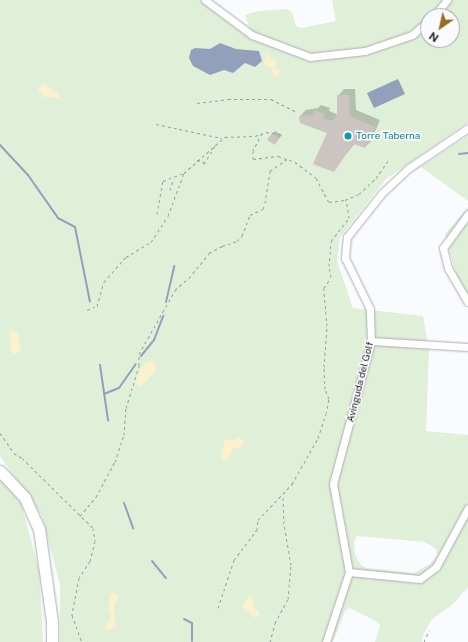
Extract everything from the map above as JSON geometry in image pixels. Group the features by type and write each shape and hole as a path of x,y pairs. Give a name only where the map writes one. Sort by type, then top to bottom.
{"main road":[{"path":"0,471 25,498 39,528 51,614 52,642"}],"street":[{"path":"440,8 447,0"},
{"path":"211,2 252,35 310,57 365,51 412,35 420,28"},
{"name":"Avinguda del Golf","path":"326,642 349,572 333,484 372,341 370,309 345,258 346,237 382,193 403,173 468,128"},
{"path":"468,214 443,248 448,268 468,302"},
{"path":"372,341 468,347"},
{"path":"349,572 420,580 436,567 468,508"}],"path":[{"path":"197,103 228,99 271,99 295,111"},
{"path":"156,124 223,139"},
{"path":"157,214 163,181 173,180 184,173 196,160 223,139 240,135 255,136 262,133 278,132 284,135"},
{"path":"262,133 252,156 255,160 278,156 287,158 305,168 316,178 329,202 346,200 368,187 388,161"},
{"path":"255,136 259,141"},
{"path":"196,160 203,161 204,164 216,144"},
{"path":"80,516 96,497 115,462 124,435 126,408 139,366 139,354 174,290 189,278 209,254 222,246 237,241 242,236 250,215 263,209 266,204 270,171 287,158"},
{"path":"87,310 97,306 104,282 126,257 151,242 168,216 184,173"},
{"path":"170,190 173,180"},
{"path":"218,608 234,560 257,530 258,520 283,495 310,454 326,414 329,399 324,382 327,326 324,288 331,277 329,266 331,241 349,218 346,200"},
{"path":"0,432 14,453 22,458 93,528 95,541 90,561 79,578 72,615 82,642"},
{"path":"270,642 275,623 288,599 291,565 284,524 283,495"},
{"path":"424,642 429,630"}],"green space":[{"path":"0,0 202,0 209,5 213,1 250,29 245,15 259,11 286,9 292,12 296,26 301,28 336,21 332,0 468,0 468,122 386,179 340,237 337,261 353,308 423,316 429,350 426,431 468,435 468,587 453,604 432,619 423,635 422,642 375,642 380,625 376,621 350,608 345,611 333,642 60,642 60,585 42,516 0,456","holes":["357,536 425,542 436,549 437,555 430,564 414,573 366,568 361,565 355,555 354,542"]},
{"path":"468,136 468,201 421,167"},
{"path":"468,207 468,294 458,281 445,234"},
{"path":"0,479 20,499 39,570 43,642 0,642"}],"sand":[{"path":"266,53 272,59 277,60 274,68 280,70 279,75 274,77 271,68 264,64"},
{"path":"43,83 56,91 60,98 44,97 38,90"},
{"path":"13,330 17,332 21,349 15,355 11,352 10,333"},
{"path":"153,361 156,362 155,371 141,387 137,385 136,381 141,368 144,364"},
{"path":"238,437 244,442 240,448 234,448 227,460 223,459 221,456 224,442 228,439 233,441"},
{"path":"111,592 119,596 114,607 116,626 108,631 105,626 111,617 108,607"},
{"path":"248,596 252,597 254,608 260,613 255,618 243,607"}],"water":[{"path":"220,43 236,49 259,51 262,61 255,67 245,63 233,73 224,70 210,75 193,66 189,58 191,50 195,48 210,49"},
{"path":"398,79 405,94 374,108 367,93"}],"building":[{"name":"Torre Taberna","path":"337,95 349,95 350,116 375,127 365,148 353,144 334,172 313,164 327,133 300,123 299,116 313,114 314,110 325,114 323,118 333,121 337,113"},
{"path":"272,133 279,138 275,145 267,140"}],"waterway":[{"path":"0,145 28,175 58,218 75,227 90,302"},
{"path":"459,154 468,153"},
{"path":"166,302 174,266"},
{"path":"141,356 154,340 163,316"},
{"path":"104,394 119,388 136,364"},
{"path":"100,365 108,420"},
{"path":"124,503 133,528"},
{"path":"152,561 166,578"},
{"path":"184,619 192,623 192,641"}],"place":[{"name":"Torre Taberna","path":"348,136"}]}
